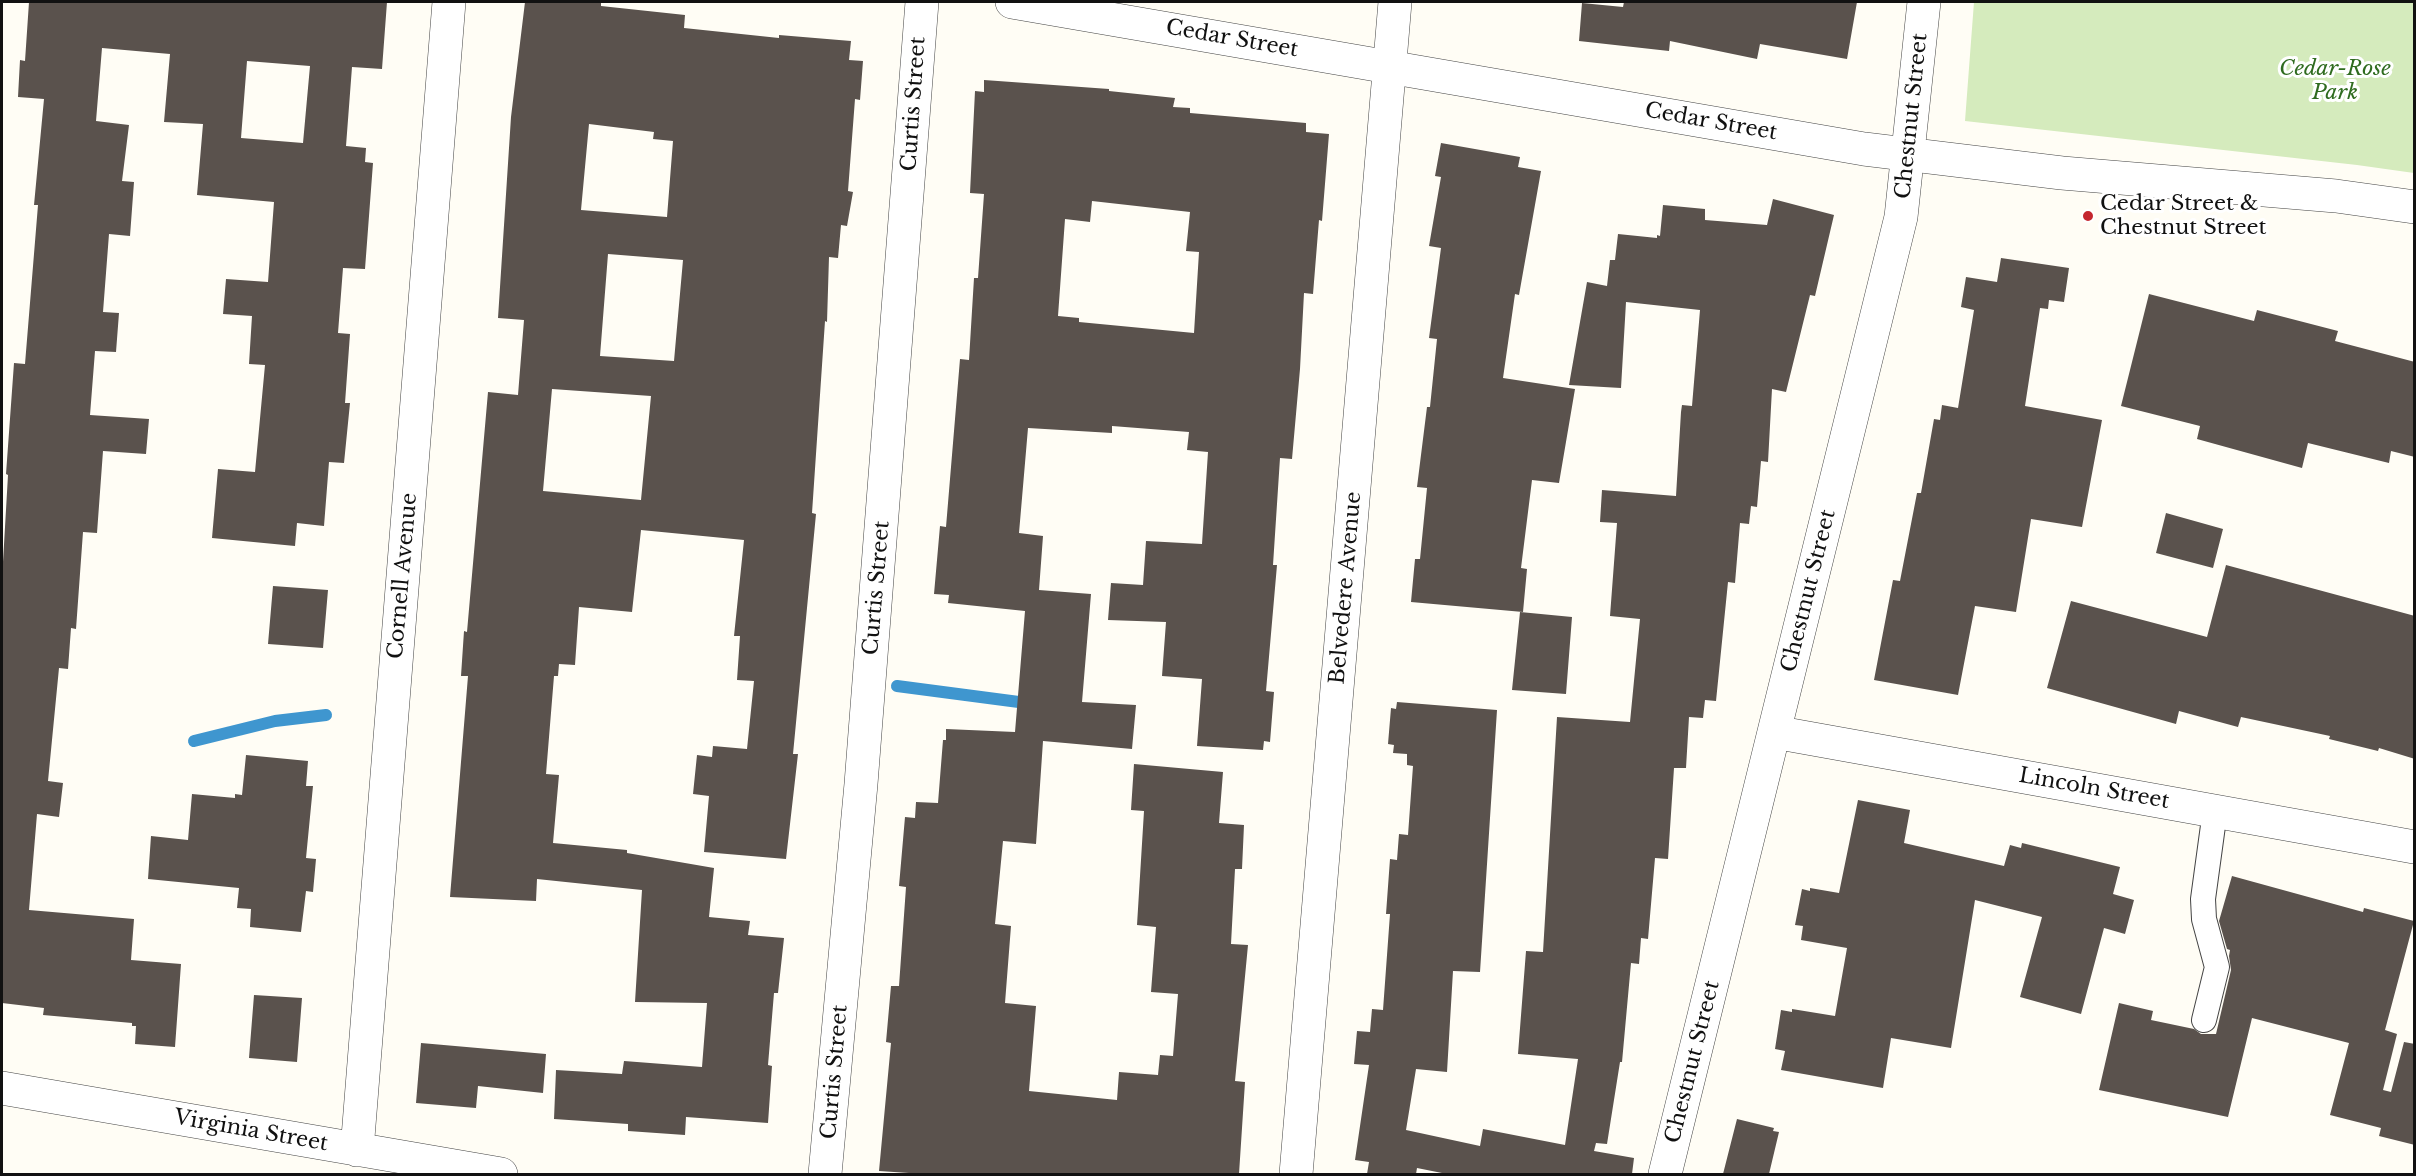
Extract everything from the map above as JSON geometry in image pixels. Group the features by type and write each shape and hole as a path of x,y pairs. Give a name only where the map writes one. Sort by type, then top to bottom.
{"street":[{"name":"Cornell Avenue","path":"357,1150 449,2"},
{"name":"Curtis Street","path":"825,1174 862,772 922,2"},
{"name":"Cedar Street","path":"1012,2 1909,155 2062,173 2336,196 2415,207"},
{"name":"Belvedere Avenue","path":"1296,1174 1395,2"},
{"name":"Chestnut Street","path":"1665,1174 1901,217 1924,2"},
{"name":"Lincoln Street","path":"1774,732 2415,847"},
{"name":"Virginia Street","path":"2,1088 501,1174"}],"lane":[{"path":"2204,1020 2217,967 2205,919 2203,899 2215,811"}],"green space":[{"name":"Cedar-Rose Park","path":"1974,2 2414,2 2414,173 1965,121"}],"building":[{"path":"29,2 387,2 382,69 352,67 346,146 366,148 365,162 373,163 365,269 343,268 338,333 350,334 345,403 350,403 344,463 329,462 324,526 297,523 295,546 212,538 218,469 255,472 265,365 249,364 252,316 223,314 226,279 268,282 274,202 197,195 203,124 164,122 170,54 102,48 96,121 129,125 122,181 134,182 130,236 109,234 103,312 119,313 116,352 95,351 90,415 149,419 146,454 103,451 97,533 83,532 76,629 71,628 68,669 59,668 48,781 63,783 59,817 37,814 29,910 134,919 131,960 181,964 175,1047 135,1044 136,1026 132,1026 132,1023 43,1015 44,1008 2,1003 2,579 8,475 6,474 14,363 25,364 38,205 34,205 44,99 18,97 20,60 25,61","holes":["247,61 310,66 303,143 241,138"]},
{"path":"525,2 601,2 601,6 685,15 684,28 779,38 779,35 851,41 849,60 863,61 860,100 855,99 848,191 853,192 847,226 841,225 838,258 829,257 827,322 825,321 812,513 816,514 793,754 798,754 786,859 704,852 709,796 693,794 697,755 712,757 713,746 747,749 754,681 737,680 740,636 734,636 744,540 641,530 632,612 579,607 575,665 559,664 558,676 554,676 546,774 559,775 553,843 627,850 627,853 714,868 709,917 750,921 748,935 784,938 778,993 774,993 768,1065 772,1066 768,1123 686,1117 685,1135 628,1131 628,1124 554,1119 556,1070 622,1074 624,1061 702,1067 707,1003 635,1002 642,890 537,879 536,901 450,897 468,676 461,676 464,631 467,632 488,392 518,395 524,320 498,318 511,117","holes":["589,124 654,132 653,139 673,141 667,217 581,210","608,254 683,260 674,361 600,356","552,389 651,396 641,500 543,491"]},
{"path":"1624,2 1857,2 1847,59 1760,44 1757,59 1670,41 1669,51 1579,41 1582,3 1623,7"},
{"path":"984,80 1109,89 1109,91 1175,98 1173,107 1190,108 1190,113 1306,123 1306,132 1329,134 1313,294 1304,293 1292,459 1280,458 1273,565 1277,565 1266,691 1274,692 1270,742 1264,741 1263,750 1197,746 1202,679 1162,676 1166,622 1108,620 1111,583 1143,585 1146,541 1202,544 1208,452 1187,450 1189,432 1112,426 1112,433 1028,428 1019,533 1043,536 1039,590 1091,594 1082,702 1136,705 1132,749 1043,741 1036,844 1003,841 995,924 1011,926 1005,1003 1036,1006 1029,1091 1117,1100 1119,1072 1158,1075 1160,1055 1173,1056 1178,994 1151,992 1156,927 1137,925 1144,811 1131,810 1134,764 1223,772 1219,823 1244,825 1242,869 1235,869 1231,944 1248,945 1235,1081 1245,1082 1239,1174 924,1174 879,1171 891,1043 886,1042 891,986 899,986 906,887 899,886 905,817 915,818 916,802 938,803 943,740 946,740 946,729 1015,732 1025,611 948,603 949,595 934,594 940,526 946,527 960,359 969,360 974,278 978,278 984,194 970,193 975,91 984,92","holes":["1092,201 1190,212 1186,251 1199,252 1194,333 1079,322 1079,318 1058,316 1065,219 1090,222"]},
{"path":"1441,143 1520,157 1518,167 1541,171 1519,295 1515,294 1503,378 1575,389 1559,483 1532,480 1521,568 1527,569 1523,612 1411,602 1415,559 1420,559 1427,488 1417,487 1427,407 1430,407 1437,339 1429,338 1441,248 1429,246 1441,177 1435,176"},
{"path":"1773,199 1834,215 1815,296 1810,295 1786,392 1772,389 1768,462 1761,461 1757,507 1751,506 1749,524 1740,523 1735,583 1728,582 1716,701 1705,700 1703,718 1689,717 1686,768 1674,768 1668,859 1655,858 1648,939 1641,938 1639,964 1631,963 1622,1062 1620,1062 1607,1144 1596,1143 1594,1151 1634,1158 1632,1174 1447,1174 1417,1168 1416,1174 1367,1174 1369,1162 1355,1160 1369,1065 1354,1064 1357,1031 1370,1032 1372,1009 1383,1010 1390,914 1386,914 1390,859 1397,860 1399,834 1408,835 1413,766 1407,765 1407,754 1393,753 1394,745 1388,744 1391,708 1396,709 1397,702 1497,710 1480,972 1453,971 1447,1072 1416,1069 1406,1130 1480,1146 1483,1129 1565,1145 1578,1059 1518,1054 1526,951 1543,952 1557,717 1630,722 1640,619 1610,616 1617,523 1600,522 1602,490 1676,496 1681,412 1682,405 1692,406 1700,310 1626,302 1621,388 1569,385 1587,282 1607,286 1610,260 1615,260 1618,234 1657,238 1657,235 1660,236 1663,205 1705,209 1705,220 1767,225"},
{"path":"2001,258 2069,268 2064,302 2049,300 2048,309 2040,308 2025,406 2102,420 2082,527 2031,519 2016,612 1975,606 1958,695 1874,680 1893,580 1900,581 1917,493 1921,493 1934,419 1940,420 1942,405 1958,408 1974,310 1961,307 1966,277 1997,282"},
{"path":"2149,294 2254,321 2257,310 2338,331 2335,341 2415,362 2415,457 2391,451 2389,463 2308,443 2302,468 2197,439 2200,426 2121,406"},
{"path":"2166,513 2223,529 2213,568 2156,553"},
{"path":"2226,565 2415,616 2415,759 2379,748 2378,751 2329,739 2330,736 2241,717 2238,727 2179,711 2176,724 2047,688 2071,601 2207,637"},
{"path":"273,586 328,590 323,648 268,644"},
{"path":"1520,612 1572,617 1566,694 1512,690"},
{"path":"246,755 308,761 306,786 313,786 306,858 316,859 313,892 306,891 301,932 250,927 251,909 237,908 239,888 148,879 151,836 188,840 192,794 235,798 235,794 242,795"},
{"path":"1858,800 1910,810 1904,843 2004,866 2010,845 2021,848 2022,843 2120,867 2113,894 2134,900 2125,934 2104,928 2081,1014 2020,997 2042,917 1975,900 1951,1048 1891,1038 1883,1088 1781,1070 1785,1051 1775,1049 1781,1010 1792,1012 1792,1009 1835,1016 1847,948 1801,940 1803,926 1795,925 1802,889 1810,891 1810,888 1839,893"},
{"path":"2232,876 2363,912 2364,908 2414,921 2385,1030 2397,1034 2383,1090 2391,1092 2404,1042 2415,1044 2415,1145 2379,1136 2381,1128 2330,1115 2349,1043 2252,1018 2228,1117 2099,1090 2119,1003 2153,1011 2151,1020 2194,1029 2201,1034 2216,1034 2231,970 2230,950 2227,949 2219,921"},
{"path":"254,995 302,998 297,1062 249,1058"},
{"path":"421,1043 546,1054 543,1093 478,1086 476,1108 416,1103"},
{"path":"1737,1119 1774,1128 1773,1131 1779,1132 1769,1174 1723,1174"}],"waterway":[{"path":"897,686 1034,704"},
{"path":"194,741 275,721 326,715"}],"place":[{"name":"Cedar Street & Chestnut Street","path":"2088,216"}]}
